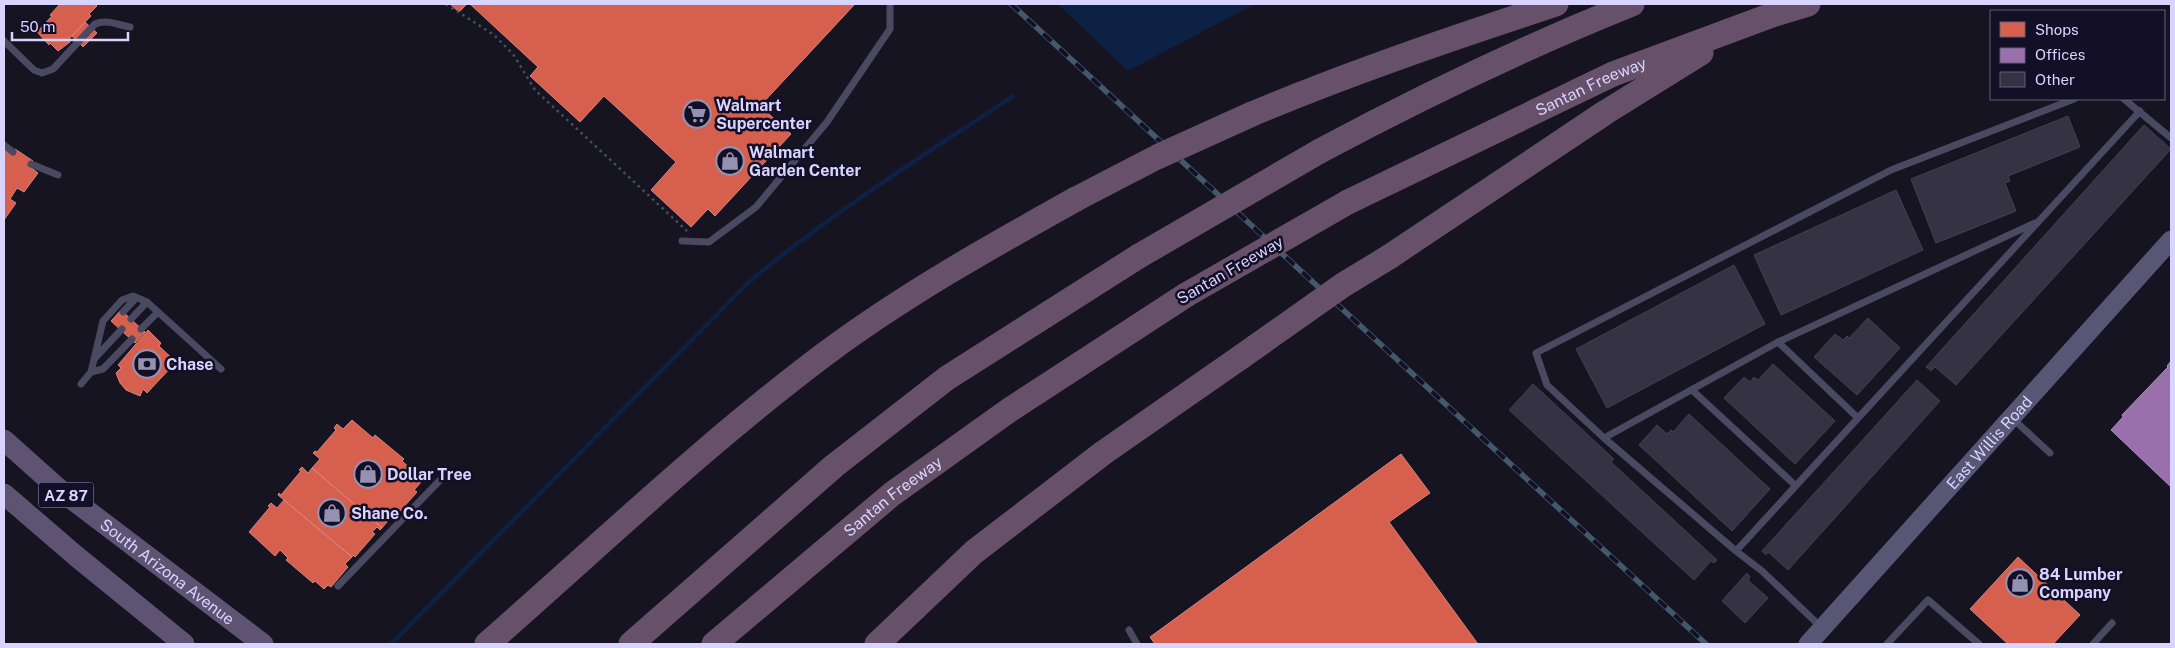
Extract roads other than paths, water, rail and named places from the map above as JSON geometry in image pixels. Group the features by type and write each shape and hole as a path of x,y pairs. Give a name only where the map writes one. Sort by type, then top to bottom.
{"highway":[{"path":"487,644 727,430 826,353 955,267 1076,199 1157,157 1252,114 1329,82 1409,53 1556,4"},
{"path":"631,644 664,613 834,466 947,378 1139,256 1320,152 1401,108 1579,25 1632,4"},
{"name":"Santan Freeway","path":"714,644 892,494 1018,404 1186,295 1348,202 1613,74 1772,15 1808,4"},
{"path":"877,644 974,552 1103,453 1328,295 1692,58 1772,15"}],"main road":[{"name":"South Arizona Avenue","path":"4,440 82,508 263,644"},
{"name":"AZ 87","path":"4,494 184,644"}],"street":[{"name":"East Willis Road","path":"1808,644 2013,419 2171,240"}],"lane":[{"path":"682,241 709,242 756,207 827,122 890,29 890,4"},
{"path":"4,41 34,70 42,74 52,69 96,24 107,22 130,28"},
{"path":"1823,628 1762,571 1604,438 1547,385 1536,353 1891,170 2071,100"},
{"path":"2125,100 2171,138"},
{"path":"1736,551 2140,111"},
{"path":"4,146 13,152"},
{"path":"31,164 58,175"},
{"path":"1604,438 1778,342 2038,222"},
{"path":"81,384 92,372 103,321 122,300 133,296 147,302 221,369"},
{"path":"123,312 136,298"},
{"path":"131,319 147,302"},
{"path":"141,329 158,312"},
{"path":"95,358 122,329"},
{"path":"92,372 104,369 132,339"},
{"path":"1778,342 1858,418"},
{"path":"1692,390 1796,486"},
{"path":"2013,419 2050,453"},
{"path":"338,586 444,476"},
{"path":"1887,644 1928,600 1979,644"},
{"path":"2093,644 2112,623"},
{"path":"1129,630 1137,644"}],"water":[{"path":"1058,4 1255,4 1128,71"}],"waterway":[{"path":"391,644 748,283 845,209 1013,96"}],"railway":[{"path":"1011,4 1706,644"}],"place":[{"name":"Walmart Supercenter","path":"697,114"},
{"name":"Walmart Garden Center","path":"730,161"},
{"name":"Chase","path":"147,364"},
{"name":"Dollar Tree","path":"368,474"},
{"name":"Shane Co.","path":"332,513"},
{"name":"84 Lumber Company","path":"2020,583"}]}
